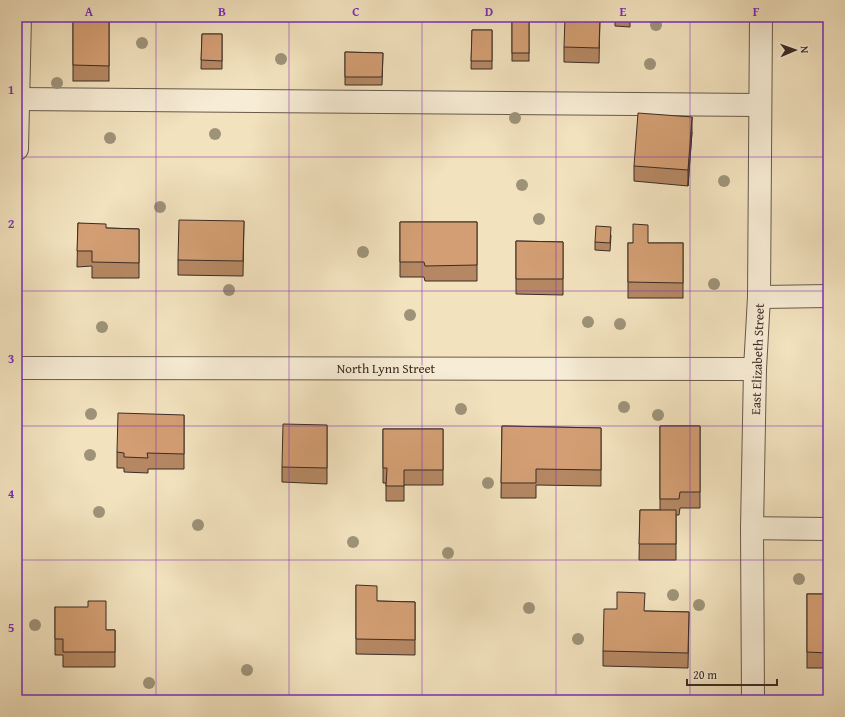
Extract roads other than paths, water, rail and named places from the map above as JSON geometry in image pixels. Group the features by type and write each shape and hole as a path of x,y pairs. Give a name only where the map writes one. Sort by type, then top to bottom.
{"street":[{"path":"17,149 20,17"},
{"name":"East Elizabeth Street","path":"753,700 752,528 755,369 759,296 761,17"},
{"path":"18,99 760,105"},
{"path":"759,296 828,296"},
{"name":"North Lynn Street","path":"17,368 755,369"},
{"path":"752,528 828,528"}]}
